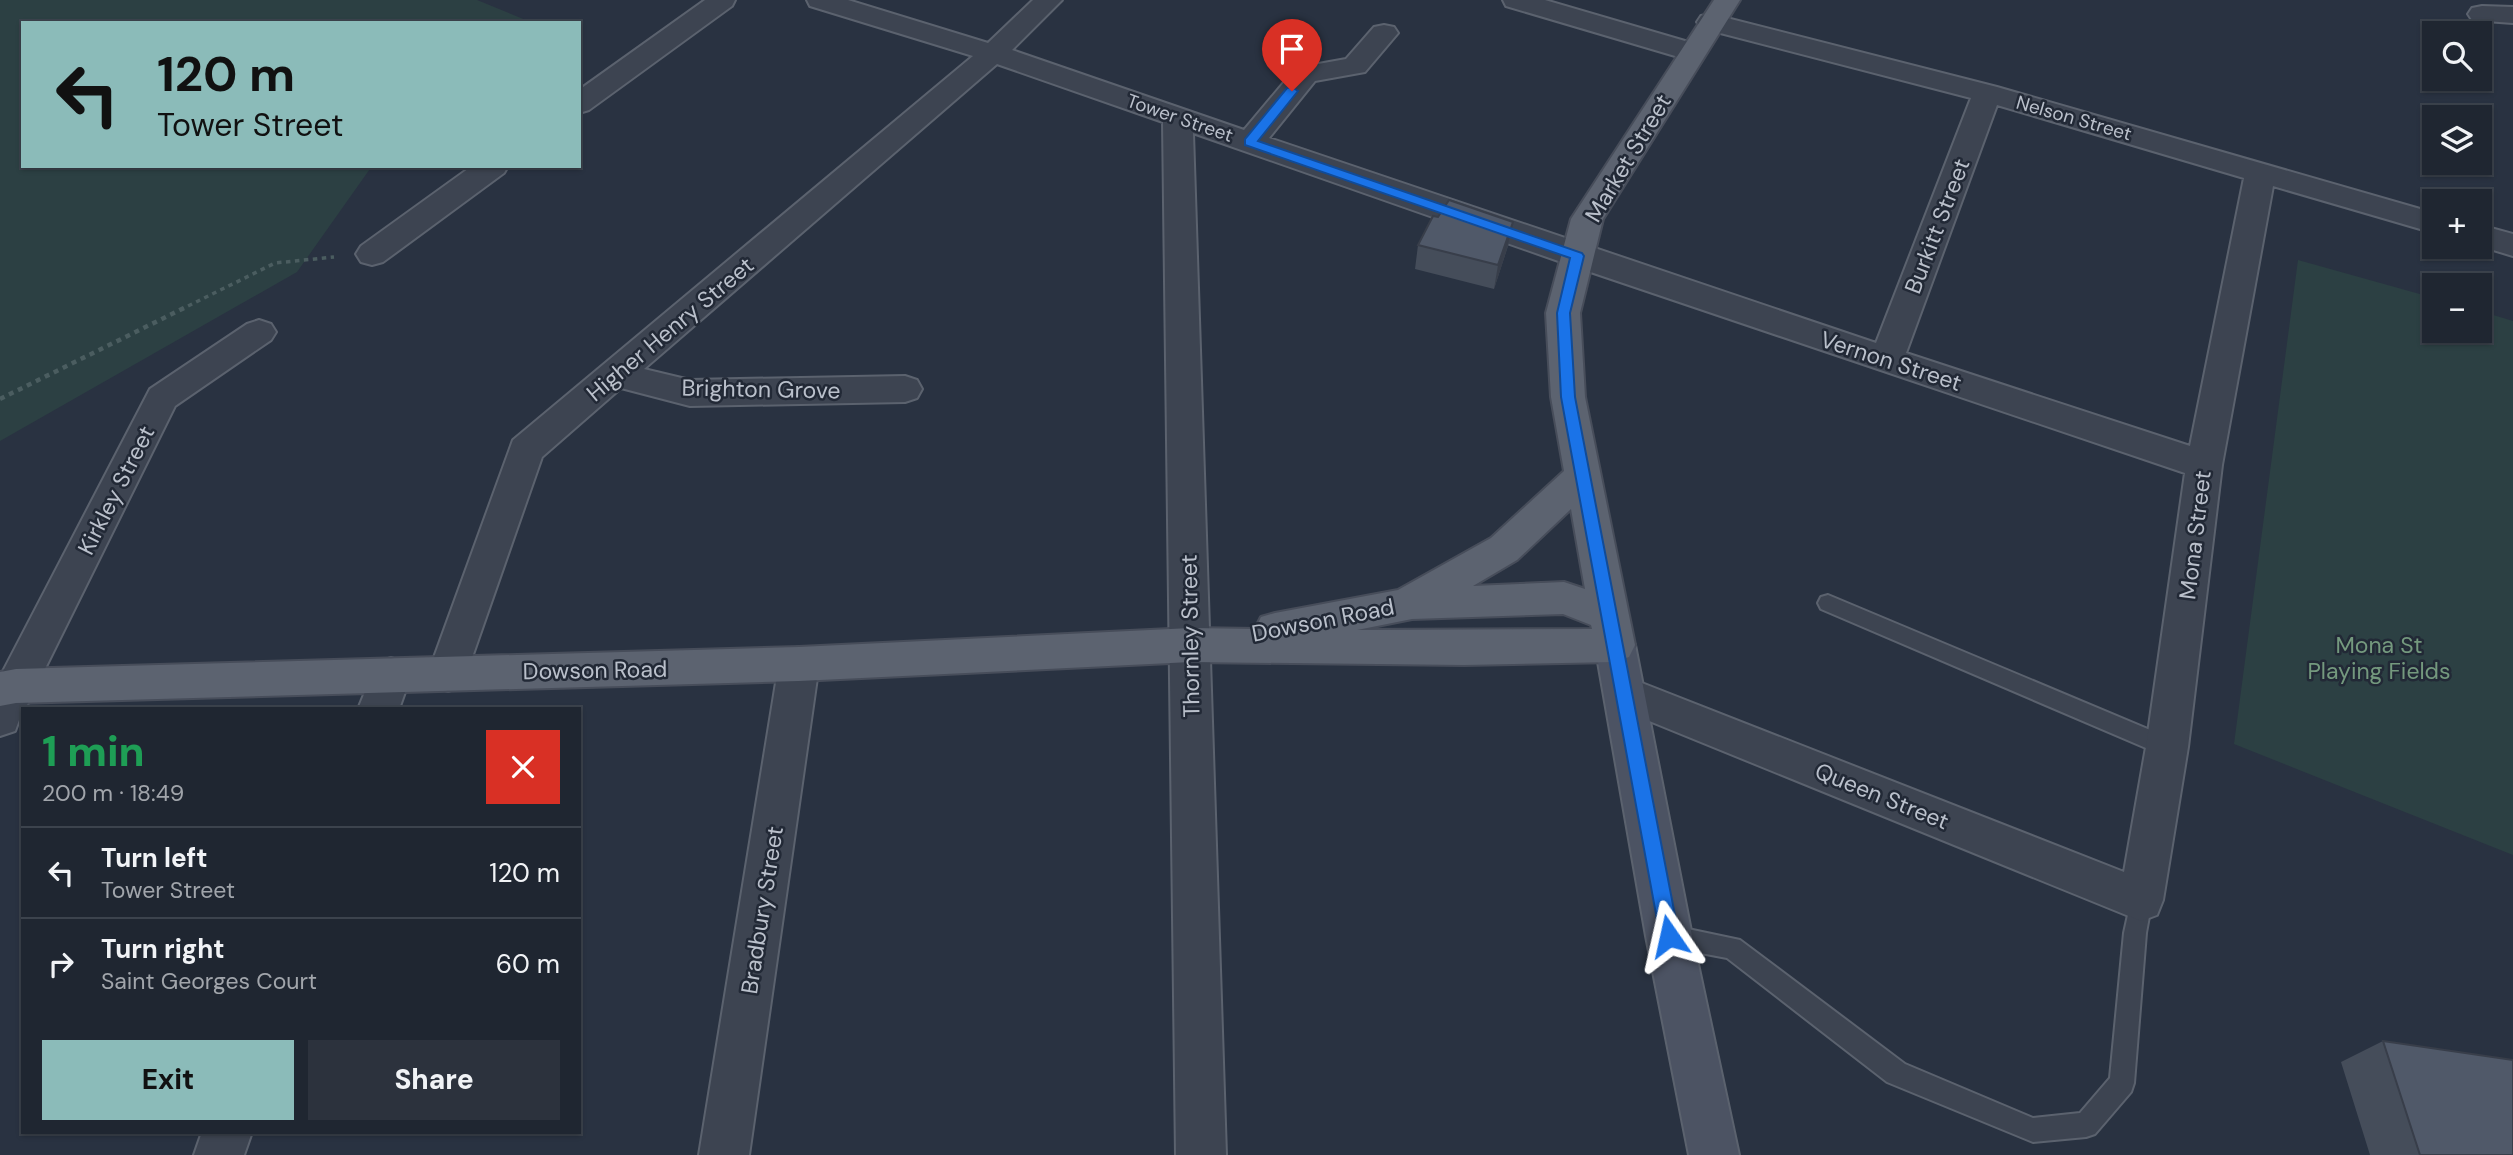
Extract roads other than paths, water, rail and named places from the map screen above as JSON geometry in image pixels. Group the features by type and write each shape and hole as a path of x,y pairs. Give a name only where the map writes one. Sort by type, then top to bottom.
{"main road":[{"name":"Market Street","path":"1714,1155 1581,477 1568,397 1563,313 1587,219 1719,11"},
{"name":"Dowson Road","path":"1191,645 1406,605 1504,549 1581,477"},
{"path":"1406,605 1564,598 1612,630"},
{"name":"Dowson Road","path":"5,698 384,692 448,674 799,664 1191,645 1464,648 1612,630"}],"street":[{"path":"581,103 722,0"},
{"name":"Tower Street","path":"820,0 993,53 1578,256"},
{"name":"Higher Henry Street","path":"448,674 526,450 993,53 1049,0"},
{"path":"1516,0 1692,52"},
{"name":"Nelson Street","path":"1719,11 1987,93 2422,219"},
{"path":"2482,15 2513,15"},
{"path":"1250,142 1306,74 1355,66 1384,33"},
{"name":"Burkitt Street","path":"1887,359 1987,93"},
{"name":"Thornley Street","path":"1178,118 1201,1155"},
{"path":"372,254 490,168"},
{"name":"Mona Street","path":"2141,900 2168,747 2204,466 2260,172"},
{"path":"2492,239 2513,245"},
{"name":"Vernon Street","path":"1578,256 2204,466"},
{"name":"Kirkley Street","path":"5,698 162,398 259,331"},
{"name":"Brighton Grove","path":"617,375 690,393 905,390"},
{"name":"Bradbury Street","path":"724,1155 799,664"},
{"name":"Queen Street","path":"1624,693 2141,900"},
{"path":"219,1155 227,1134"}],"lane":[{"path":"1828,603 2168,747"},
{"path":"1669,936 1732,948 1896,1073 2033,1130 2086,1125 2122,1083 2135,933 2141,900"}],"park label":[{"name":"Mona St Playing Fields","path":"2379,658"}]}
